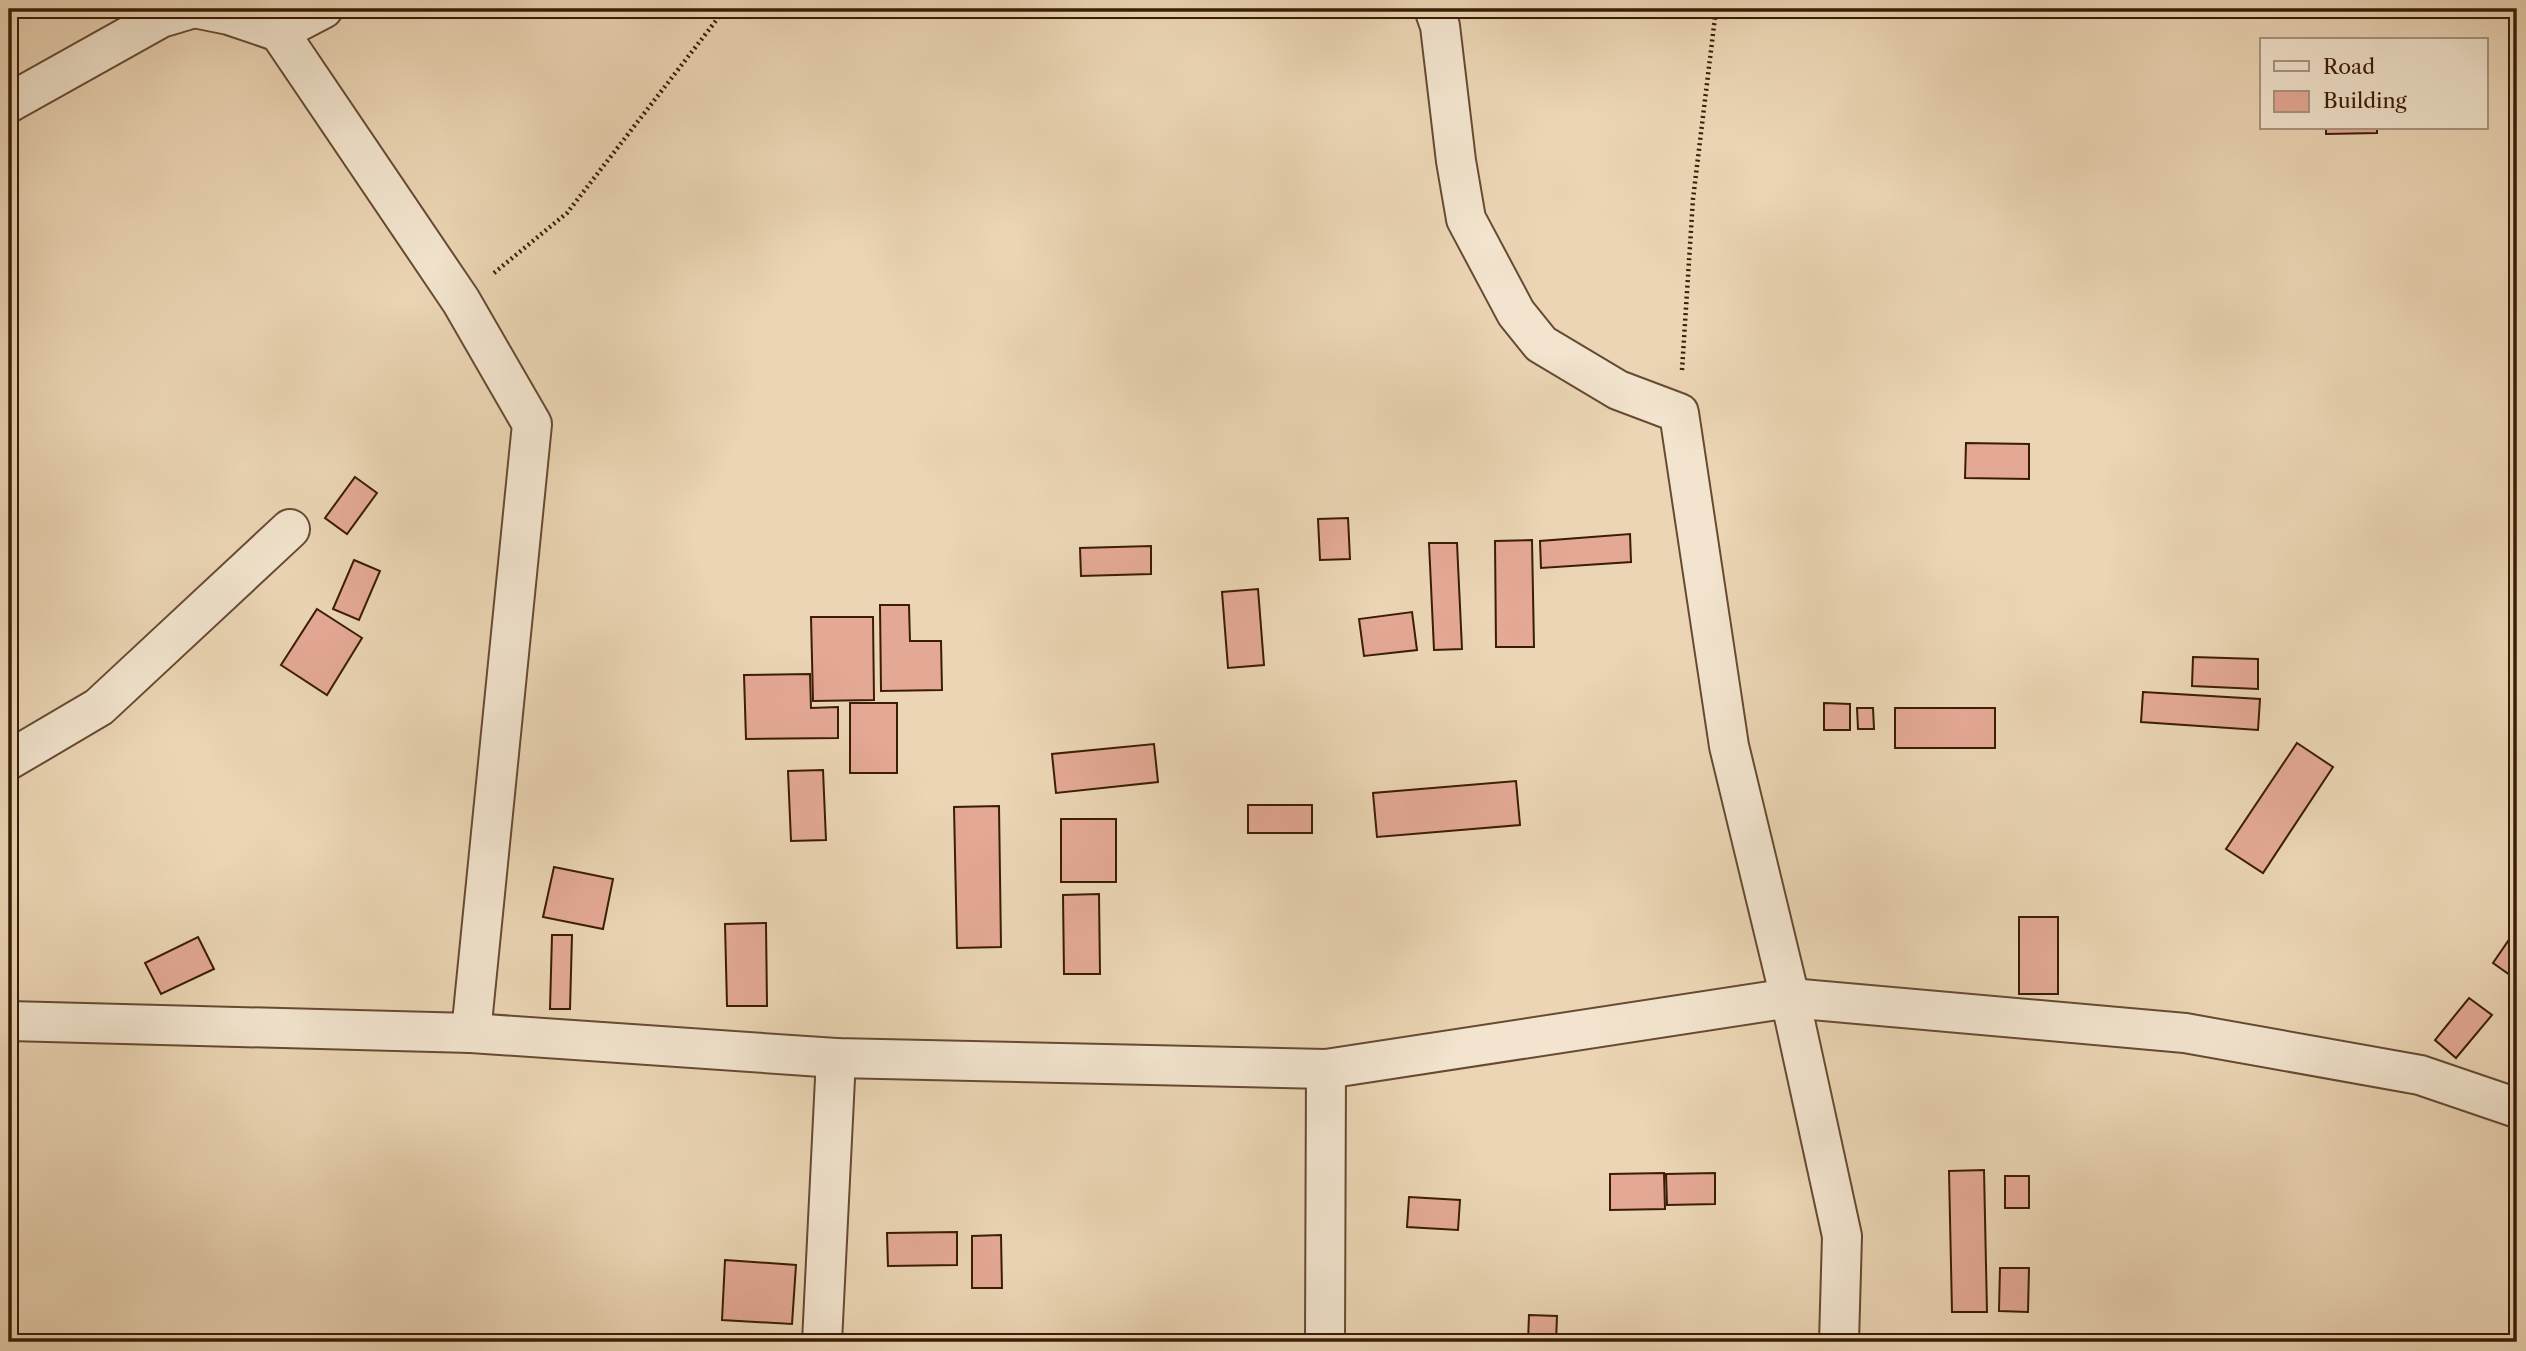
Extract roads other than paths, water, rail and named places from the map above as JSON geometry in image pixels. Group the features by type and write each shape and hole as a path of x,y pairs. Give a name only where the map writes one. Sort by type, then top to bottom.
{"street":[{"path":"9,103 161,18 191,9"},
{"path":"199,9 229,15 279,32 461,301 532,424 471,1033"},
{"path":"279,32 323,9"},
{"path":"1434,9 1440,26 1456,161 1466,219 1516,313 1541,344 1618,390 1679,413 1729,746 1790,998 1842,1236 1839,1342"},
{"path":"9,760 99,707 290,529"},
{"path":"9,1021 471,1033 836,1058 1326,1069 1790,998 2185,1033 2420,1074 2517,1108"},
{"path":"822,1342 836,1058"},
{"path":"1325,1342 1326,1069"}]}
